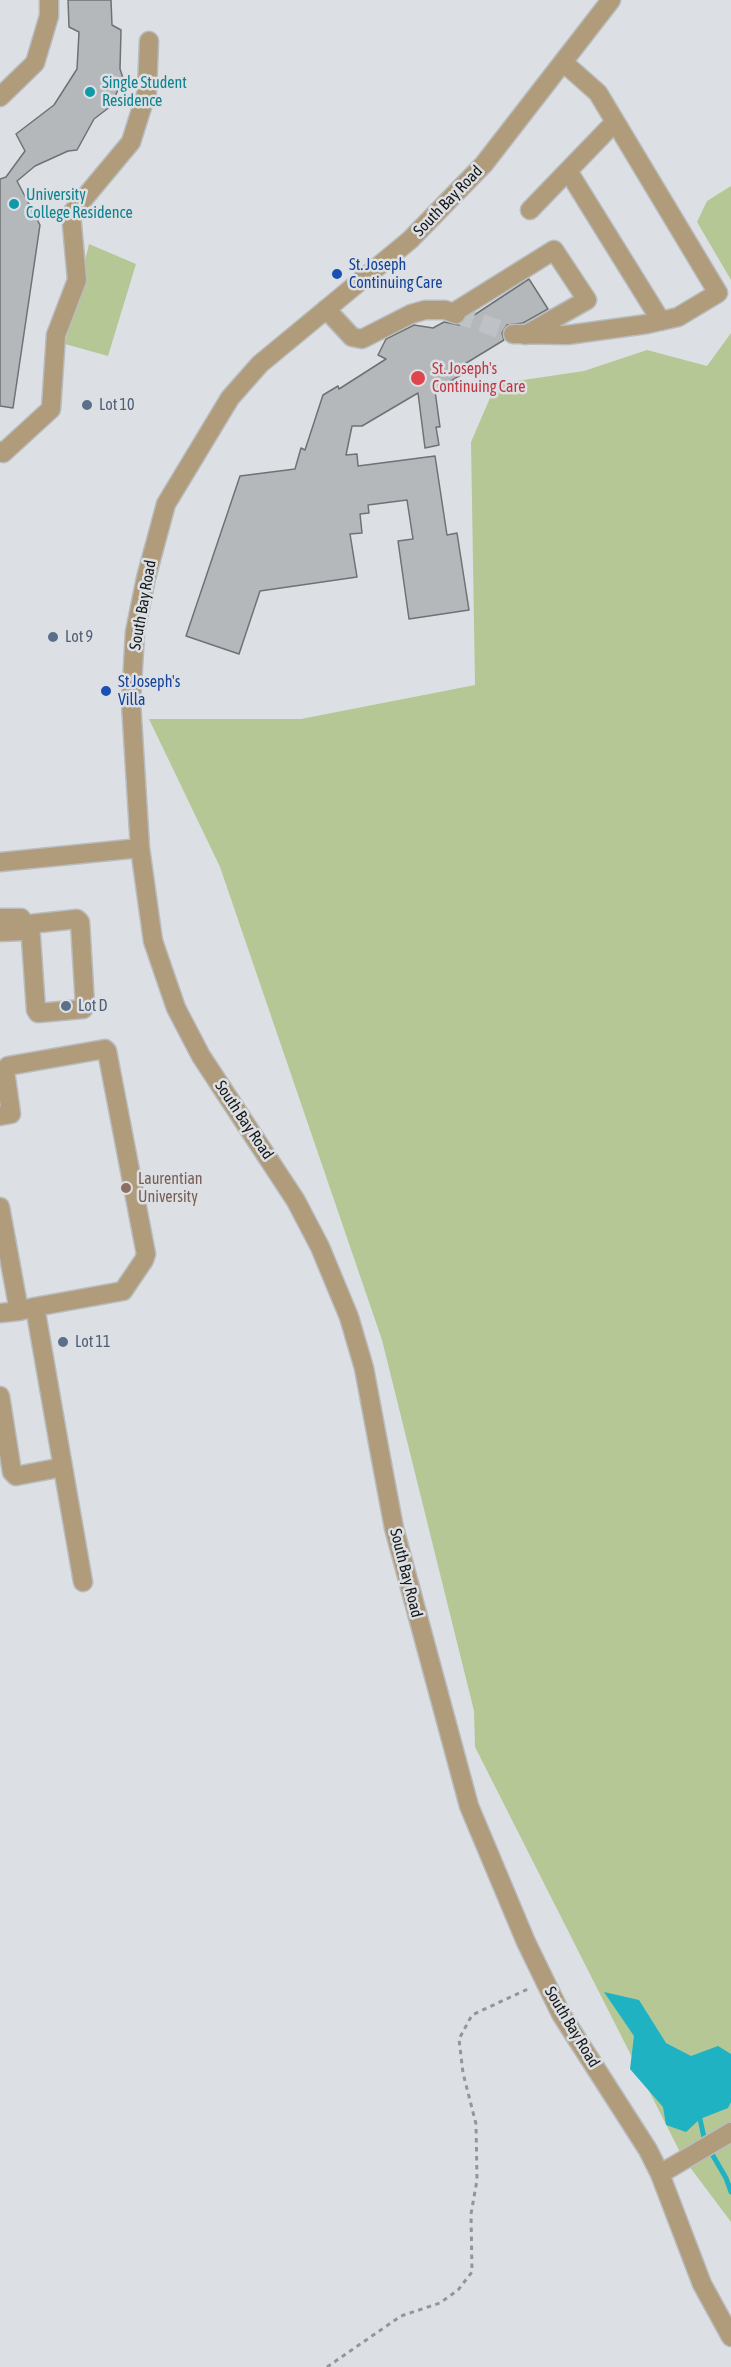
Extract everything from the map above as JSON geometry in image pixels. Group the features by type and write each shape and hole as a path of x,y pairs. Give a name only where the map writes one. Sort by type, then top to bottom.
{"street":[{"path":"0,97 35,63 49,16 49,0"},
{"name":"South Bay Road","path":"611,0 484,164 410,240 260,364 230,398 166,504 146,578 135,632 131,702 140,848 153,941 176,1008 201,1056 296,1202 320,1247 349,1317 364,1368 394,1528 468,1806 561,2014 637,2132 660,2174 702,2284 731,2337"},
{"path":"0,451 3,453 51,409 56,335 77,280 71,214 131,142 147,92 149,41"},
{"path":"326,309 352,338 362,339 411,314 425,310 445,310 454,314 554,250 587,300 518,335 567,335 661,321 678,317 718,293 598,93 563,62"},
{"path":"530,210 615,122"},
{"path":"568,171 661,321"},
{"path":"0,862 140,848"},
{"path":"0,918 21,918 28,924 38,1013 83,1009 85,1005 80,922 77,919 28,924 21,931 0,932"},
{"path":"0,1116 11,1114 5,1071 8,1066 105,1048 146,1254 123,1291 0,1313"},
{"path":"0,1207 27,1309 63,1467 83,1582"},
{"path":"0,1396 12,1472 16,1476 63,1467"},
{"path":"660,2174 731,2132"}],"path":[{"path":"327,2367 401,2316 440,2303 458,2290 472,2272 471,2214 477,2180 476,2124 463,2073 459,2038 471,2015 545,1981"}],"green space":[{"path":"731,186 731,280 697,222 707,201"},
{"path":"89,244 136,264 108,356 65,344"},
{"path":"731,333 731,2222 683,2158 475,1747 474,1711 382,1340 220,867 149,719 301,719 475,685 471,442 496,384 584,371 647,350 707,366"}],"water":[{"path":"604,1992 639,2000 666,2043 691,2056 718,2046 731,2054 731,2102 728,2108 700,2119 686,2132 666,2125 663,2107 630,2069 634,2036"}],"building":[{"path":"68,0 111,0 112,25 121,30 120,69 123,78 111,106 94,119 77,150 68,151 35,166 17,181 40,225 13,408 0,406 0,179 6,177 25,151 16,134 54,105 77,69 79,32 69,27"},
{"path":"529,279 548,309 523,323 507,325 502,333 504,340 463,365 467,371 435,391 440,427 436,427 439,445 425,448 418,393 362,426 352,426 346,455 357,454 358,466 435,456 447,535 457,533 469,610 409,619 398,541 413,539 407,500 368,505 369,513 360,514 362,533 350,534 357,577 260,591 239,654 186,636 240,476 295,469 301,448 305,450 323,395 338,386 339,389 386,359 378,355 386,339 414,325 433,328 444,322 459,325"}],"waterway":[{"path":"700,2119 705,2142 726,2178 731,2192"}],"tunnel":[{"path":"456,314 513,334"}],"place":[{"name":"Single Student Residence","path":"90,92"},
{"name":"University College Residence","path":"14,204"},
{"name":"St. Joseph Continuing Care","path":"337,274"},
{"name":"St. Joseph's Continuing Care","path":"418,378"},
{"name":"Lot 10","path":"87,405"},
{"name":"Lot 9","path":"53,637"},
{"name":"St Joseph's Villa","path":"106,691"},
{"name":"Lot D","path":"66,1006"},
{"name":"Laurentian University","path":"126,1188"},
{"name":"Lot 11","path":"63,1342"}]}
